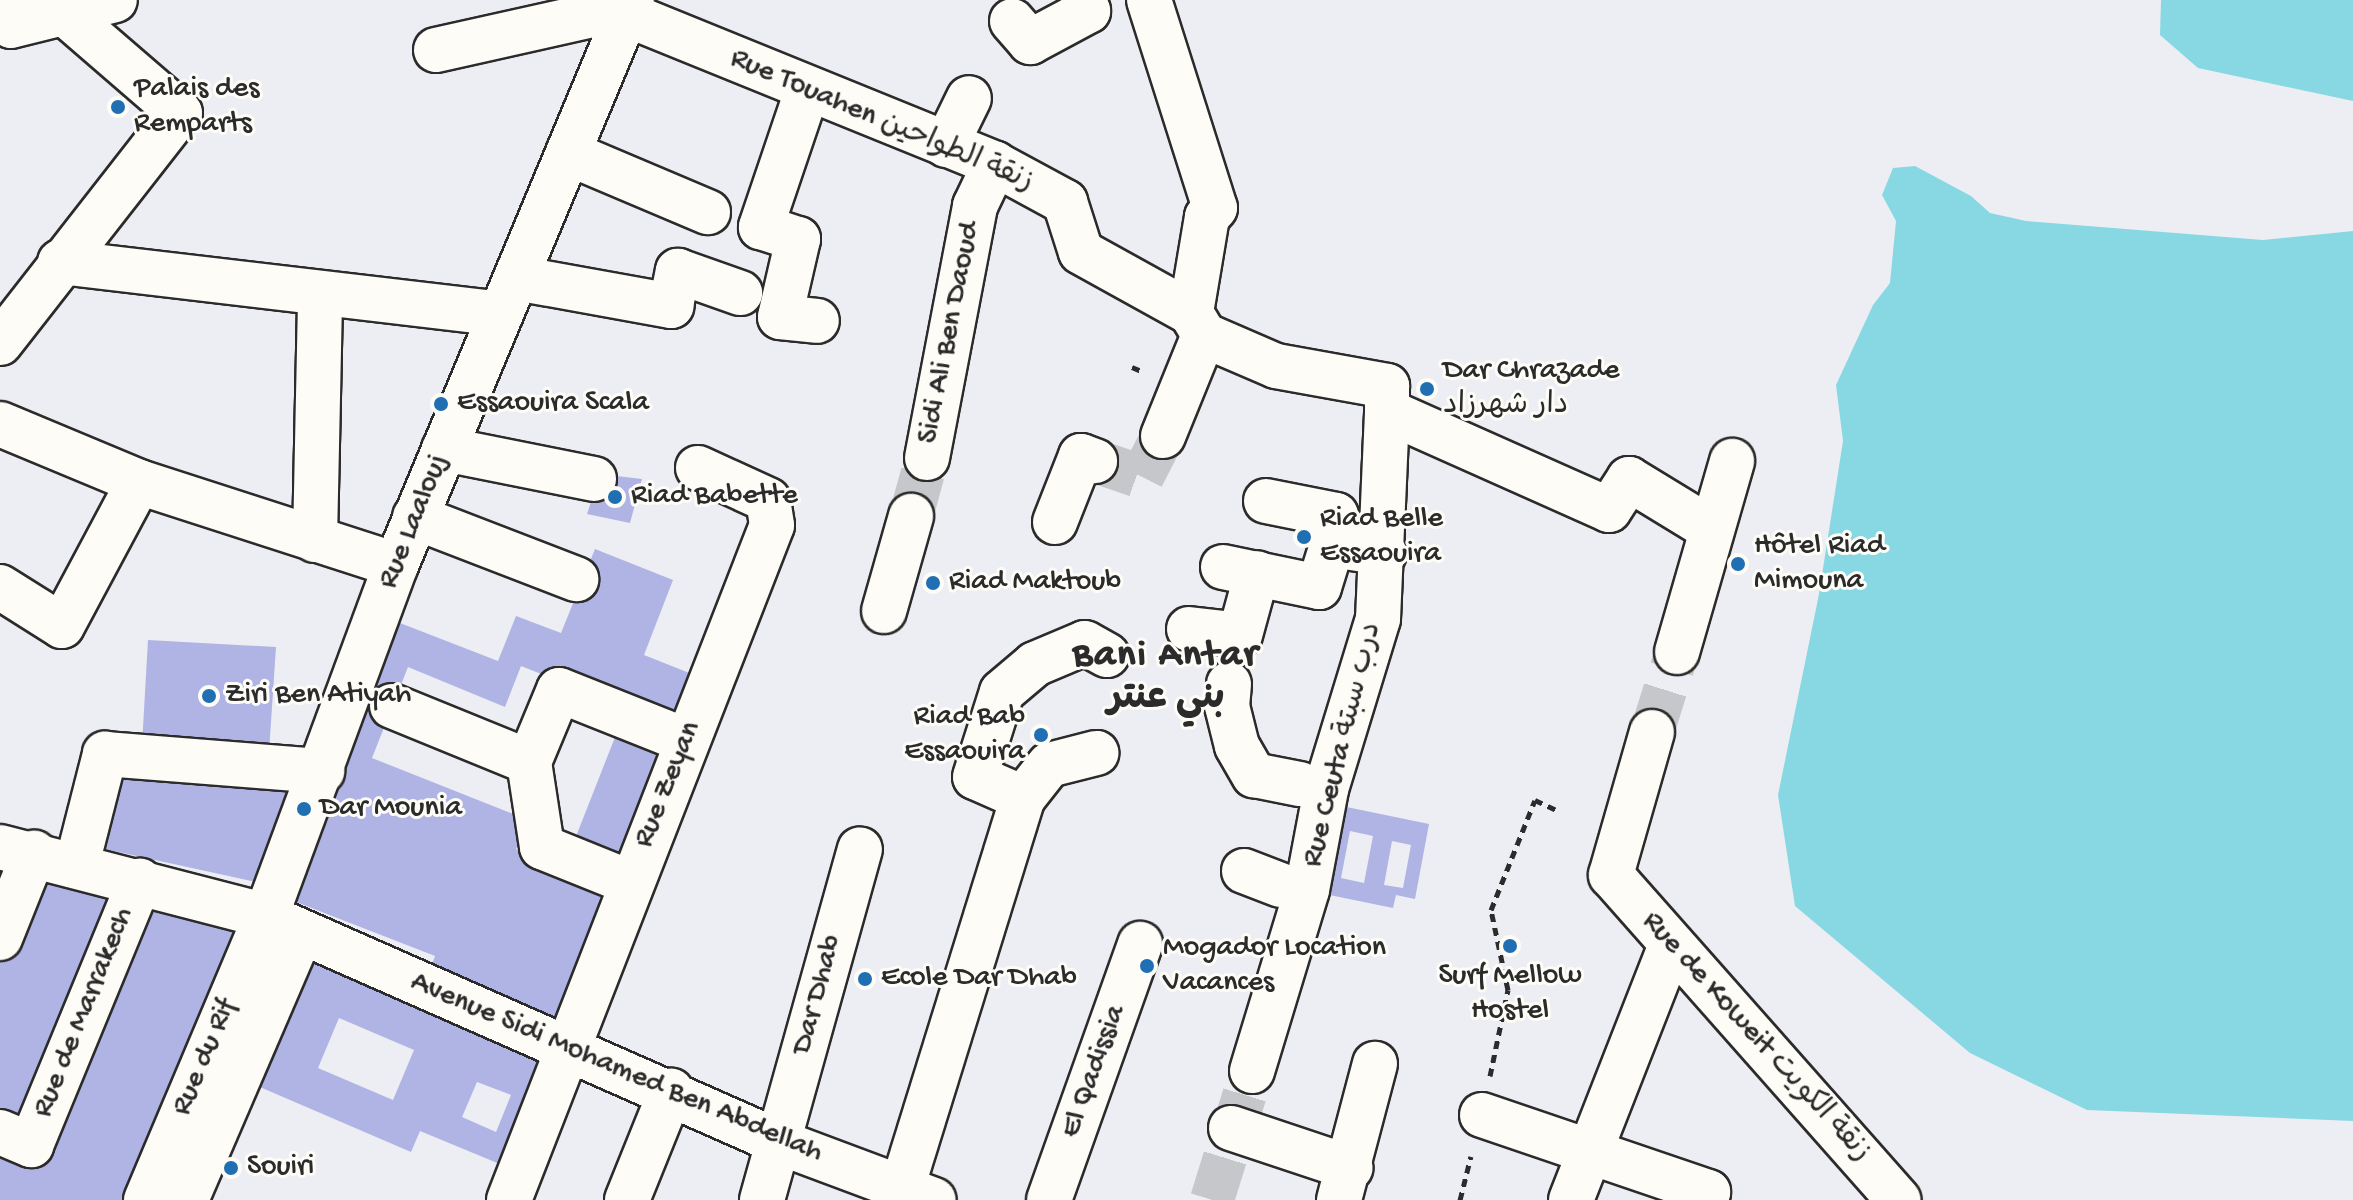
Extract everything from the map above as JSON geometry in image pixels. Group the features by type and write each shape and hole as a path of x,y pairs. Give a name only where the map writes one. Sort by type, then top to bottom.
{"street":[{"path":"4,22 115,0"},
{"path":"1012,21 1030,42 1088,11 1083,0"},
{"path":"1149,0 1215,208 1207,217 1197,324 1163,436"},
{"path":"436,50 629,7"},
{"name":"Rue Touahen زنقة الطواحين","path":"629,7 807,91 995,164 1065,202 1081,252 1197,324 1276,366 1387,386 1387,411"},
{"name":"Rue Laalouj","path":"283,926 322,771 372,698 396,565 629,7"},
{"path":"0,343 60,262 180,113 63,12"},
{"path":"807,91 761,227 798,239 780,317 817,321"},
{"path":"946,145 969,98"},
{"path":"568,153 708,212"},
{"name":"Sidi Ali Ben Daoud","path":"927,458 975,206 995,164"},
{"path":"60,262 320,293 508,296 671,306 678,271 740,293"},
{"path":"315,540 320,293"},
{"path":"1387,411 1609,510 1629,479 1711,529"},
{"name":"Rue Ceuta درب سبتة","path":"1252,1071 1307,890 1326,789 1378,619 1384,553 1387,411"},
{"path":"0,424 139,482 396,565"},
{"path":"444,449 594,479"},
{"path":"1055,522 1081,456 1095,461"},
{"path":"1677,652 1732,461"},
{"name":"Rue Zeyan","path":"509,1200 772,525 768,500 698,468"},
{"path":"0,587 62,626 139,482"},
{"path":"1189,629 1240,635 1240,570 1319,587 1332,545 1336,515 1266,501"},
{"path":"884,611 911,516"},
{"path":"415,517 576,579"},
{"path":"1332,545 1384,553"},
{"path":"1023,798 975,777 1002,692 1035,664 1085,643 1107,655"},
{"path":"1229,684 1227,706 1237,746 1254,775 1300,784"},
{"path":"631,883 542,847 529,762 559,690 687,741"},
{"path":"372,698 529,762"},
{"name":"Rue de Koweit زنقة الكويت","path":"1652,732 1611,875 1884,1195"},
{"path":"918,1194 1023,798 1049,765 1096,753"},
{"path":"77,864 105,754 322,771"},
{"name":"Dar Dhab","path":"762,1200 860,849"},
{"path":"0,938 17,850"},
{"name":"Avenue Sidi Mohamed Ben Abdellah","path":"17,850 140,881 283,926 568,1046 779,1142 918,1194"},
{"name":"Rue de Marrakech","path":"16,1139 140,881"},
{"path":"186,1200 283,926"},
{"name":"Rue du Rif","path":"146,1200 283,926"},
{"name":"El Qadissia","path":"1049,1200 1140,944"},
{"path":"1571,1200 1670,947"},
{"path":"1231,1128 1345,1184 1375,1064"},
{"path":"627,1200 671,1091"},
{"path":"1482,1115 1708,1192 1706,1200"}],"path":[{"path":"1460,1200 1482,1115 1508,990 1491,910 1535,800 1559,811"}],"water":[{"path":"2161,0 2353,0 2353,101 2198,68 2160,35"},
{"path":"1915,166 1971,196 1990,213 2026,221 2263,240 2353,231 2353,1121 2087,1110 1970,1053 1795,906 1778,795 1819,594 1843,441 1836,385 1873,305 1890,283 1896,221 1882,195 1893,168"}],"building":[{"name":"Riad Babette","path":"600,474 642,479 630,523 587,514"},
{"path":"595,549 673,580 644,655 702,678 682,730 521,666 505,707 408,667 372,758 528,820 516,849 618,890 565,1022 431,967 435,956 291,900 400,623 498,661 516,616 561,633"},
{"name":"Ziri Ben Atiyah","path":"148,640 276,647 269,752 142,745"},
{"path":"621,722 675,744 625,872 571,849"},
{"path":"108,769 312,779 270,885 91,846"},
{"path":"1327,803 1429,824 1415,899 1396,895 1393,908 1310,891","holes":["1350,831 1373,836 1364,883 1341,878","1392,841 1411,845 1403,888 1384,885"]},
{"path":"32,875 116,900 23,1131 0,1121 0,954"},
{"path":"144,903 250,932 139,1200 0,1200 0,1142 40,1159"},
{"path":"309,950 554,1053 507,1167 420,1131 411,1152 253,1084","holes":["339,1018 414,1050 393,1100 318,1068","477,1082 511,1095 496,1132 462,1117"]}],"tunnel":[{"path":"1095,461 1142,477 1163,436"},
{"path":"911,516 927,458"},
{"path":"1652,732 1677,652"},
{"path":"1212,1200 1252,1071"}],"place":[{"name":"Palais des Remparts","path":"118,107"},
{"name":"Dar Chrazade دار شهرزاد","path":"1427,389"},
{"name":"Essaouira Scala","path":"441,404"},
{"name":"Riad Babette","path":"615,497"},
{"name":"Riad Belle Essaouira","path":"1304,537"},
{"name":"Hôtel Riad Mimouna","path":"1738,564"},
{"name":"Riad Maktoub","path":"933,583"},
{"name":"Ziri Ben Atiyah","path":"209,696"},
{"name":"Riad Bab Essaouira","path":"1041,735"},
{"name":"Dar Mounia","path":"304,809"},
{"name":"Surf Mellow Hostel","path":"1510,946"},
{"name":"Mogador Location Vacances","path":"1147,966"},
{"name":"Ecole Dar Dhab","path":"865,979"},
{"name":"Souiri","path":"231,1168"}],"district":[{"name":"Bani Antar بني عنتر","path":"1166,679"}]}
